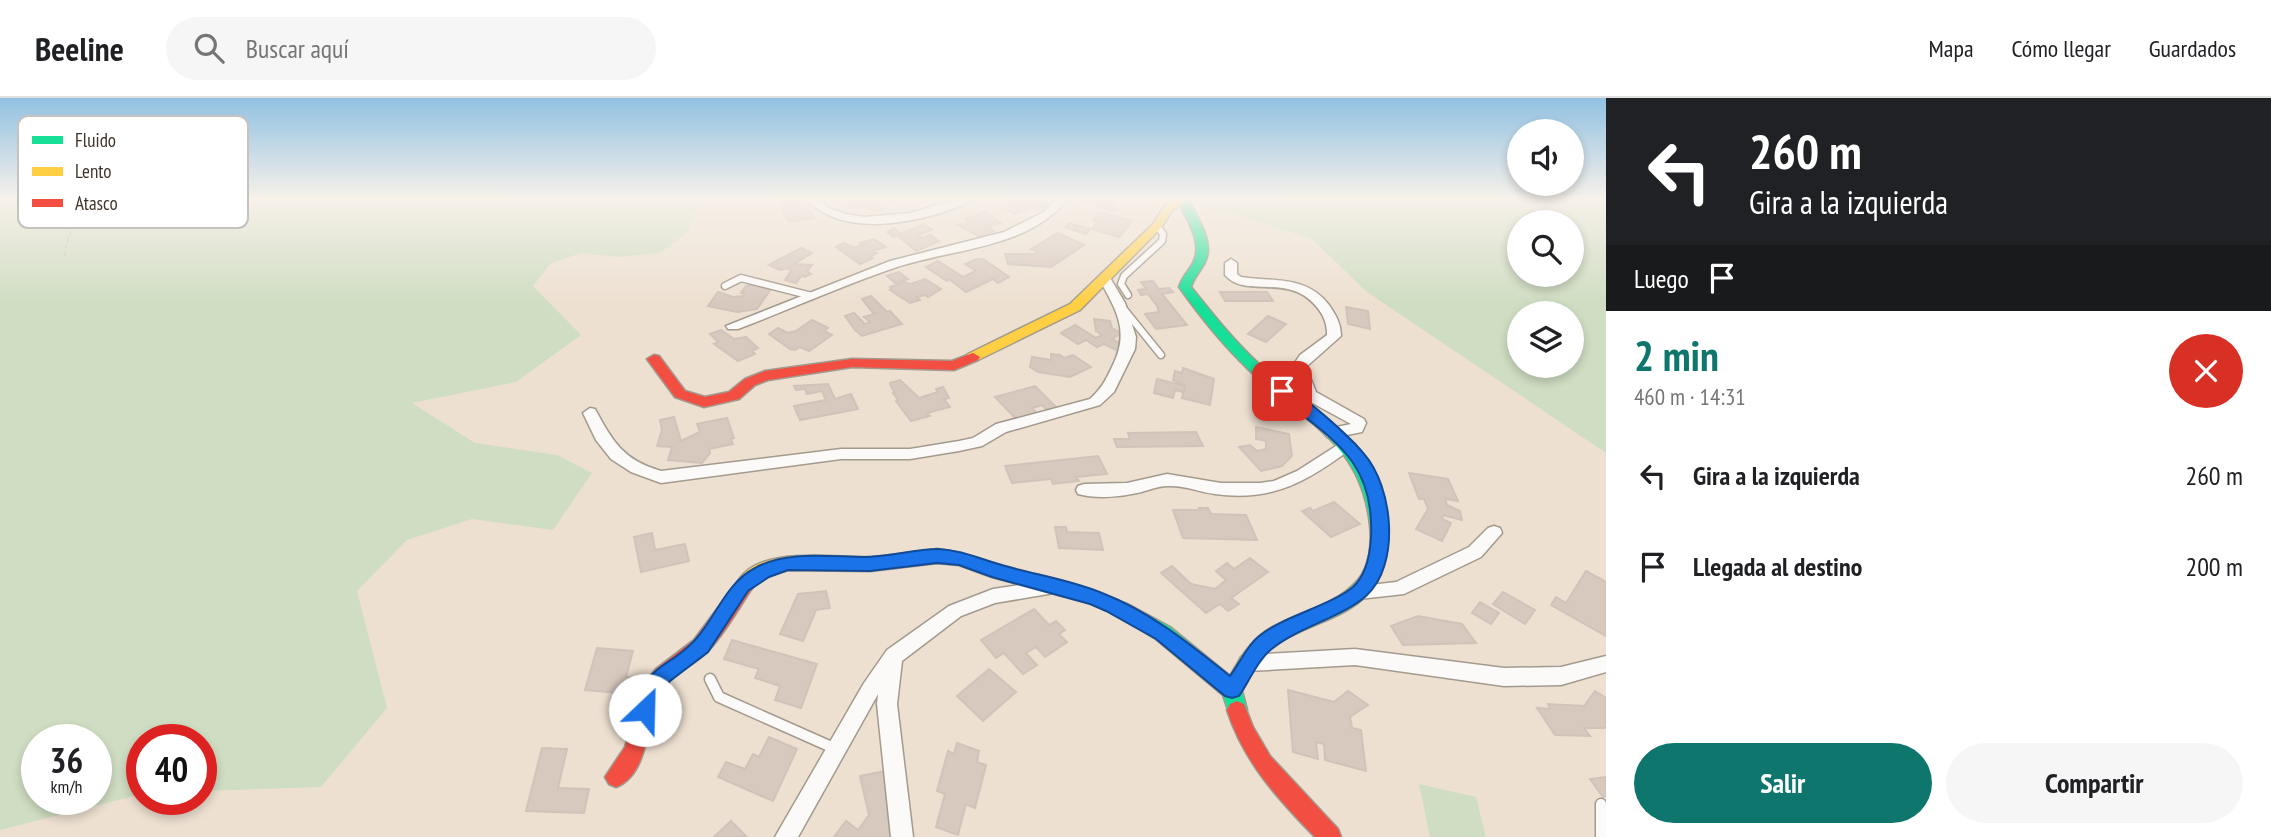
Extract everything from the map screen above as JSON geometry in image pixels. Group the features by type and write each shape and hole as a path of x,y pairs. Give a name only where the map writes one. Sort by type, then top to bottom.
{"street":[{"path":"733,326 897,264 1008,233"},
{"path":"654,359 680,394 704,402 733,396 750,382 765,376 840,365 876,363 954,366 1075,307 1150,233"},
{"path":"1197,233 1203,253 1201,260 1185,281 1185,287 1221,335 1264,376 1347,444 1366,467 1375,488 1380,513 1379,545 1373,574 1359,592 1265,643 1248,663 1232,690"},
{"path":"1231,263 1231,275 1237,279 1301,286 1313,292 1330,315 1335,324 1334,336 1305,358 1299,367 1307,392 1359,423 1357,428 1332,433"},
{"path":"590,413 597,434 611,451 641,472 661,477 841,454 910,454 977,442 1001,428 1095,402 1107,392 1128,349 1129,337 1124,299 1105,279"},
{"path":"1084,490 1129,489 1155,480 1174,480 1219,489 1247,490 1280,486 1304,476 1347,444"},
{"path":"1359,592 1398,589 1475,552 1494,533"},
{"path":"615,777 634,751 651,690 663,675 701,646 742,586 763,572 788,563 870,564 937,556 960,558 992,570 1094,597 1163,633 1232,690 1240,722 1264,768 1330,837"},
{"path":"786,837 871,689 894,656 955,611 993,596 1058,587"},
{"path":"894,656 887,704 902,837"},
{"path":"1248,663 1354,657 1504,677 1561,676 1606,664"}],"lane":[{"path":"1161,355 1124,299 1121,284 1124,276 1162,241 1163,233"},
{"path":"724,286 741,278 812,296"},
{"path":"710,680 719,697 836,749"},
{"path":"1601,804 1601,837"}],"path":[{"path":"65,256 70,233"}],"green space":[{"path":"0,233 686,233 660,253 618,257 581,253 550,264 533,286 581,335 516,382 412,403 475,443 557,455 592,473 553,530 472,519 407,540 357,591 387,708 321,787 217,790 217,724 126,724 126,798 112,802 112,724 21,724 21,815 59,815 0,830"},
{"path":"1294,233 1507,233 1507,287 1584,287 1584,233 1606,233 1606,453 1367,292 1312,239"},
{"path":"1419,784 1476,797 1486,837 1430,837"}],"building":[{"path":"889,233 922,233 918,235 923,238 930,235 939,241 916,251 897,235 894,237"},
{"path":"1057,233 1084,245 1051,267 1008,264 1005,254 1038,252 1031,249"},
{"path":"874,239 886,247 873,251 877,253 870,256 873,258 860,264 836,247 844,243 854,248"},
{"path":"801,248 812,253 794,264 812,265 807,271 811,274 804,277 802,275 796,283 785,280 791,271 788,268 780,270 769,265"},
{"path":"983,259 1009,277 998,283 993,279 966,292 926,267 938,261 963,277 976,271 965,264"},
{"path":"899,272 908,279 895,283 887,276"},
{"path":"925,279 941,289 928,297 917,297 920,300 910,303 890,290 890,287 904,282 911,284"},
{"path":"1153,281 1159,289 1169,288 1173,292 1162,294 1187,325 1156,329 1145,314 1159,312 1157,306 1148,294 1141,295 1138,290 1146,289 1141,282"},
{"path":"746,286 771,289 757,309 737,312 708,306 718,292 733,297 743,296 745,294 741,293"},
{"path":"1220,292 1267,292 1273,301 1225,301"},
{"path":"871,296 902,324 862,336 855,330 845,316 854,313 865,324 870,322 864,317 878,313 873,313 862,299"},
{"path":"1346,307 1368,311 1370,329 1348,324"},
{"path":"1268,316 1286,324 1266,342 1248,334"},
{"path":"1094,319 1110,321 1112,328 1121,333 1112,339 1125,346 1116,350 1104,344 1097,347 1086,340 1078,344 1061,333 1075,325 1096,338 1102,335 1096,331"},
{"path":"812,320 828,328 824,331 832,335 809,351 800,347 790,349 769,334 778,328 788,333 796,331"},
{"path":"721,330 734,339 746,337 758,348 752,351 755,354 738,361 714,344 718,342 710,334"},
{"path":"1051,354 1064,358 1073,355 1091,367 1070,377 1038,372 1030,367 1032,357 1051,360"},
{"path":"1183,368 1214,379 1210,405 1182,398 1185,386 1173,380 1175,371 1182,373"},
{"path":"1157,379 1185,386 1183,392 1175,390 1173,398 1154,393"},
{"path":"900,380 919,398 938,392 936,389 943,387 949,398 944,399 950,407 927,413 930,416 911,421 896,401 898,400 890,383"},
{"path":"828,384 835,399 851,394 858,409 800,420 794,406 826,400 822,391 807,394 805,389 796,390 794,386"},
{"path":"1035,386 1057,408 1048,411 1042,405 1032,408 1037,413 1017,420 995,397"},
{"path":"674,417 681,441 700,432 697,424 727,418 734,438 731,439 733,444 709,449 710,453 702,463 668,460 672,447 657,446 662,430 660,420"},
{"path":"1256,427 1289,434 1292,456 1282,466 1261,471 1239,447 1250,445 1257,451 1266,449 1266,441 1256,439"},
{"path":"1196,432 1203,446 1117,447 1114,439 1130,439 1128,433"},
{"path":"1098,456 1107,474 1076,477 1079,481 1053,484 1051,479 1012,483 1005,466"},
{"path":"1409,473 1448,479 1458,501 1445,499 1447,505 1460,511 1462,520 1443,515 1442,519 1451,523 1442,541 1416,529 1428,509 1424,499 1419,499"},
{"path":"1334,502 1360,524 1331,537 1302,511 1310,508 1313,511"},
{"path":"1199,508 1208,508 1211,514 1246,515 1257,540 1183,538 1173,510 1200,510"},
{"path":"1055,527 1066,527 1067,532 1099,533 1103,550 1059,548"},
{"path":"652,533 655,550 685,544 689,561 641,572 634,537"},
{"path":"1250,558 1268,572 1231,598 1239,604 1228,611 1220,604 1206,613 1161,573 1172,566 1191,584 1215,589 1226,580 1216,571 1227,563 1234,569"},
{"path":"1586,571 1606,582 1606,636 1551,605 1556,597 1566,603"},
{"path":"826,591 830,608 816,610 803,641 780,634 798,594"},
{"path":"1503,592 1535,610 1525,624 1493,604"},
{"path":"1480,602 1499,613 1491,624 1472,613"},
{"path":"1034,609 1049,625 1056,621 1065,630 1059,634 1067,642 1045,657 1036,647 1026,653 1037,665 1023,674 1004,653 996,658 981,640"},
{"path":"1418,616 1462,624 1476,643 1403,645 1391,626"},
{"path":"732,640 817,664 801,708 775,700 780,686 755,678 759,669 724,659"},
{"path":"597,648 633,651 626,677 635,678 631,694 585,690"},
{"path":"989,669 1016,692 983,721 957,696"},
{"path":"1288,690 1334,702 1348,691 1368,705 1350,717 1352,728 1361,730 1366,771 1325,760 1324,744 1316,742 1318,759 1293,752"},
{"path":"1595,691 1606,698 1606,728 1584,728 1590,736 1555,735 1537,708 1550,709 1548,704 1584,706"},
{"path":"769,737 797,749 773,801 718,777 726,762 745,769 753,754 759,757"},
{"path":"957,743 979,751 977,762 986,765 975,808 966,804 958,835 936,827 945,794 937,791 948,751 954,754"},
{"path":"542,748 567,749 558,788 589,789 584,813 526,811"},
{"path":"885,771 895,837 834,837 846,821 858,830 869,815 860,776"},
{"path":"1606,777 1606,796 1603,797 1590,779"},
{"path":"731,821 747,837 714,837"}],"traffic: fast":[{"path":"1199,233 1202,255 1185,287 1251,365 1340,438 1355,455 1367,475 1375,499 1379,528 1376,560 1367,582 1339,606 1285,630 1261,646 1232,690 1237,710"},
{"path":"1125,611 1163,633 1232,690"}],"traffic: slow":[{"path":"973,357 1075,307 1149,233"},
{"path":"747,582 763,571 788,563 870,564 937,556 960,558 992,570 1094,597 1125,611"}],"traffic: jam":[{"path":"654,359 680,394 704,402 734,396 750,382 765,376 852,363 954,366 973,357"},
{"path":"616,777 634,751 651,690 663,675 701,646 747,582"},
{"path":"1237,710 1243,729 1263,763 1288,794 1330,837"}],"route":[{"path":"645,710 651,690 663,675 701,646 742,586 763,572 788,563 870,564 937,556 960,558 992,570 1094,597 1163,633 1232,690 1248,663 1265,643 1359,592 1373,574 1379,545 1380,513 1375,488 1366,467 1347,444 1282,391"}]}
